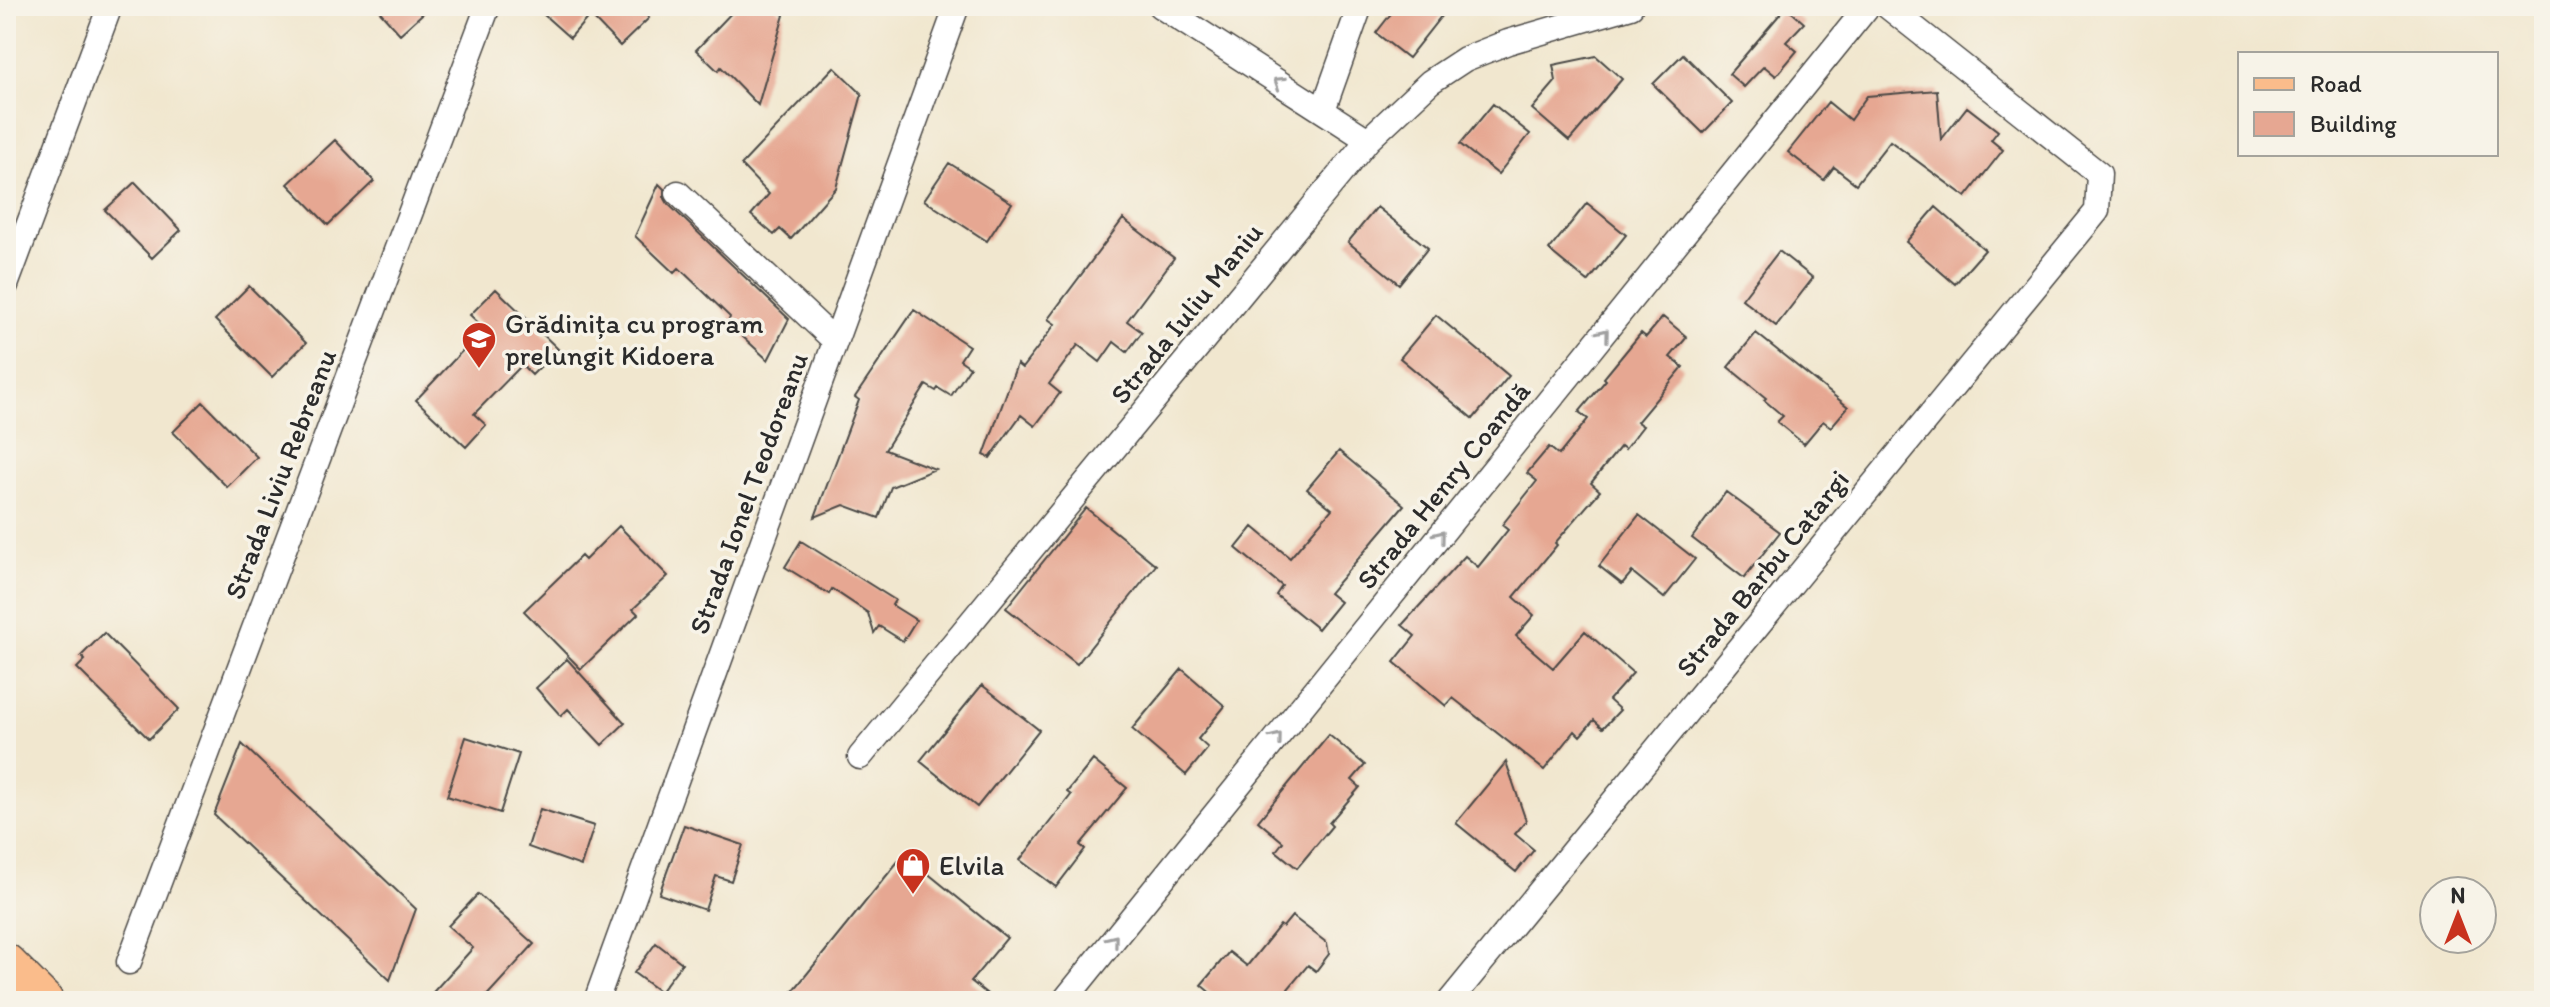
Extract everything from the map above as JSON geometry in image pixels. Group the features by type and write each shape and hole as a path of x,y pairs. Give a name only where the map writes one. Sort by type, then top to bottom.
{"main road":[{"path":"6,963 44,1001"}],"street":[{"path":"6,285 110,6"},
{"name":"Strada Liviu Rebreanu","path":"129,962 488,6"},
{"name":"Strada Ionel Teodoreanu","path":"596,1001 957,6"},
{"path":"1160,6 1368,140"},
{"path":"1323,110 1360,6"},
{"name":"Strada Iuliu Maniu","path":"860,757 1368,140 1430,82 1465,59 1508,42 1631,6"},
{"name":"Strada Henry Coandă","path":"1064,1001 1868,6"},
{"name":"Strada Barbu Catargi","path":"1450,1001 2097,211 2099,174 1887,6"},
{"path":"678,193 835,341"}],"building":[{"path":"375,6 431,6 400,34"},
{"path":"534,6 637,6 649,18 620,46 590,15 570,38"},
{"path":"738,6 774,6 784,15 758,105 721,67 718,71 696,50"},
{"path":"1397,6 1449,6 1408,58 1376,33"},
{"path":"1786,7 1804,23 1786,42 1797,51 1776,76 1764,66 1744,87 1729,74"},
{"path":"1683,54 1732,103 1703,133 1653,84"},
{"path":"1596,56 1622,79 1569,141 1532,109 1556,81 1553,65"},
{"path":"834,67 862,94 836,188 791,239 780,229 774,235 751,215 769,194 741,165"},
{"path":"1937,90 1941,140 1967,107 1998,131 1991,140 2003,150 1966,197 1890,141 1856,184 1834,167 1824,180 1788,152 1828,102 1850,120 1867,96"},
{"path":"1493,104 1530,134 1498,174 1460,144"},
{"path":"335,140 374,181 328,225 288,184"},
{"path":"949,163 1012,203 987,241 924,200"},
{"path":"135,182 181,230 152,258 105,210"},
{"path":"659,184 664,189 668,204 789,319 768,360 728,323 730,317 679,268 674,273 635,236"},
{"path":"1587,203 1626,235 1588,282 1549,250"},
{"path":"1377,207 1428,248 1399,284 1348,242"},
{"path":"1936,207 1985,250 1955,284 1906,242"},
{"path":"1123,219 1174,258 1127,321 1142,332 1127,352 1114,342 1100,362 1078,345 1049,384 1060,393 1035,426 1021,415 990,458 984,455 1017,364 1022,368 1039,346 1055,324 1048,319"},
{"path":"1779,251 1813,278 1776,326 1742,299"},
{"path":"249,286 306,343 272,377 215,320"},
{"path":"496,289 558,349 532,375 522,365 474,414 486,425 466,447 416,400 484,328 470,315"},
{"path":"914,310 969,346 960,360 970,367 951,396 926,385 885,450 935,469 891,487 879,518 844,505 815,517 859,400 855,397"},
{"path":"1436,315 1509,376 1473,419 1400,358"},
{"path":"1663,317 1687,337 1670,357 1683,367 1637,422 1643,426 1625,449 1621,446 1591,483 1600,491 1514,597 1534,615 1516,636 1553,668 1585,631 1633,673 1609,700 1620,710 1603,728 1594,720 1580,736 1575,731 1544,770 1453,698 1446,706 1394,662 1415,636 1402,625 1465,556 1478,567 1508,530 1502,525 1537,481 1527,473 1549,447 1559,455 1588,419 1579,412 1606,380 1604,378 1641,333 1646,337"},
{"path":"1756,333 1848,407 1831,427 1823,421 1804,444 1777,422 1783,416 1764,400 1766,398 1728,367"},
{"path":"203,402 257,457 227,487 173,432"},
{"path":"1339,451 1404,505 1329,593 1340,602 1318,629 1276,595 1282,586 1236,548 1253,527 1290,558 1332,509 1307,489"},
{"path":"1726,492 1780,532 1744,578 1692,538"},
{"path":"1086,508 1156,565 1077,664 1006,608"},
{"path":"1639,515 1695,559 1664,598 1632,572 1622,584 1599,566"},
{"path":"619,526 668,576 633,609 638,614 581,669 524,611 581,556 585,560"},
{"path":"801,541 895,600 892,605 916,620 903,641 879,626 874,633 868,613 832,589 829,594 785,567"},
{"path":"104,633 179,709 149,739 77,668 85,660 81,656"},
{"path":"567,659 625,723 602,745 568,709 561,716 536,688"},
{"path":"1182,669 1225,706 1198,739 1208,748 1186,775 1132,729"},
{"path":"982,685 1039,730 977,807 920,761"},
{"path":"1329,735 1365,765 1352,780 1360,787 1297,868 1276,851 1283,842 1258,821"},
{"path":"466,737 519,754 500,813 447,796"},
{"path":"242,744 416,909 390,980 214,815"},
{"path":"1093,760 1127,788 1080,845 1085,849 1056,887 1020,860 1071,795 1067,792"},
{"path":"1506,762 1526,821 1515,834 1534,850 1516,872 1456,823"},
{"path":"540,809 594,826 581,866 528,847"},
{"path":"684,825 743,845 731,881 716,876 705,910 659,894"},
{"name":"Elvila","path":"904,854 1007,938 971,981 996,1001 785,1001"},
{"path":"478,894 534,944 482,1001 425,1001 473,948 448,926"},
{"path":"1292,916 1327,943 1329,954 1316,971 1308,965 1278,1001 1220,1001 1201,985 1229,952 1247,966 1280,925 1283,927"},
{"path":"656,943 682,963 660,992 634,973"}],"place":[{"name":"Grădinița cu program prelungit Kidoera","path":"479,370"},
{"name":"Elvila","path":"913,896"}]}
